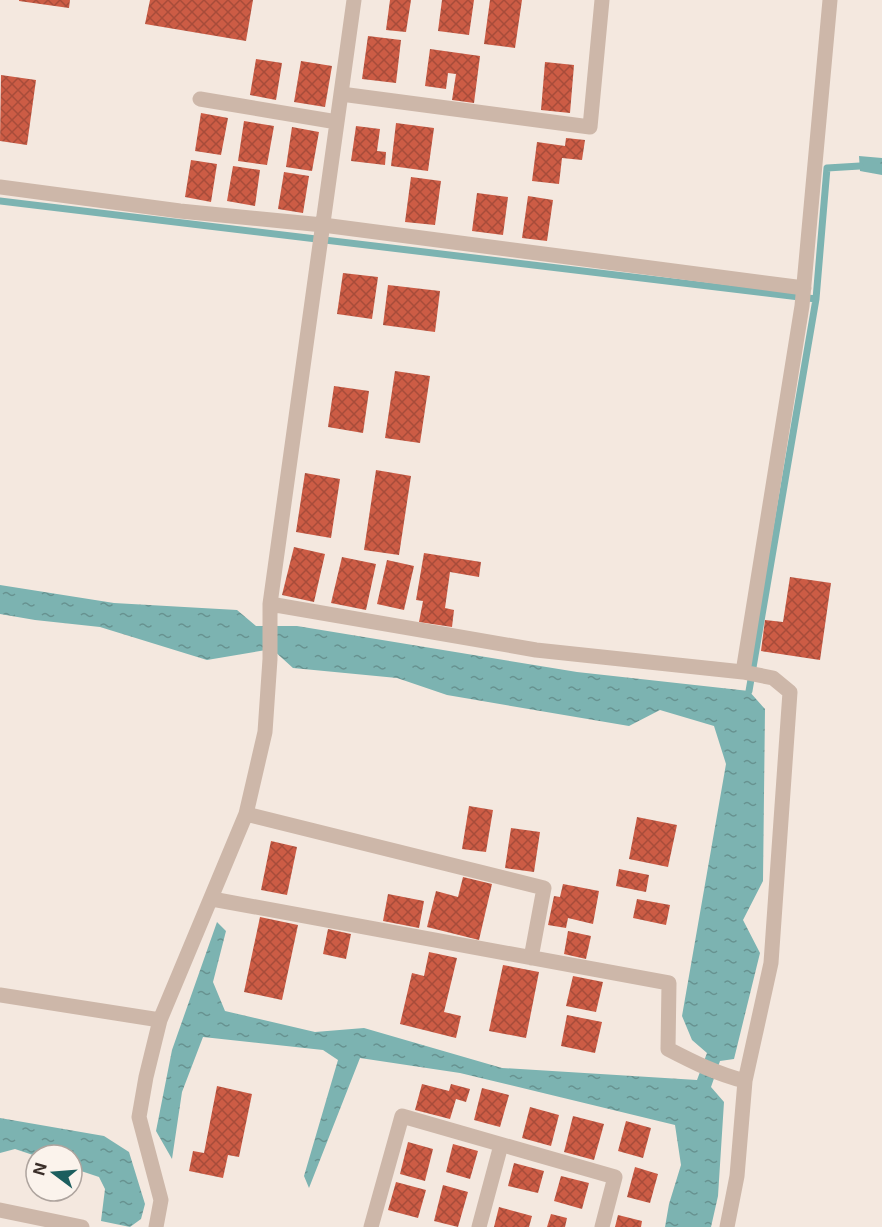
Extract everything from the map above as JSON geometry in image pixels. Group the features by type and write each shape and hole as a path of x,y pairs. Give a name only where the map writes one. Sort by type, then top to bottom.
{"street":[{"path":"156,1227 161,1200 139,1117 160,1020 246,814 265,732 270,659 270,611 354,0"},
{"path":"341,94 590,127 602,0"},
{"path":"751,674 802,306 830,0"},
{"path":"200,99 337,122"},
{"path":"0,187 180,211 323,225 804,288"},
{"path":"270,611 536,650 751,674 773,678 790,692 771,963 745,1081 737,1176 727,1227"},
{"path":"246,814 544,888 531,957"},
{"path":"212,899 669,983 668,1049 722,1075 745,1081"},
{"path":"0,995 160,1020"},
{"path":"372,1227 402,1116 615,1177 602,1227"},
{"path":"479,1227 501,1145"},
{"path":"0,1210 82,1227"}],"water":[{"path":"859,156 882,158 882,175 860,171"},
{"path":"0,585 114,603 237,610 256,626 297,626 577,672 749,691 765,709 763,881 743,920 760,953 734,1059 720,1061 711,1087 724,1102 718,1196 711,1227 665,1227 669,1204 681,1165 675,1125 460,1073 360,1058 309,1188 304,1176 338,1060 323,1050 203,1037 182,1092 172,1159 156,1131 172,1050 217,922 226,931 213,982 225,1011 315,1032 364,1028 502,1068 697,1080 707,1053 692,1040 682,1016 726,764 714,726 660,710 629,726 447,695 397,678 293,668 272,649 207,660 100,627 0,614"},
{"path":"0,1118 104,1136 129,1152 145,1204 141,1219 130,1227 101,1221 105,1189 99,1177 84,1172 84,1143 24,1143 24,1152 15,1149 0,1153"}],"building":[{"path":"19,0 70,0 69,8"},
{"path":"150,0 253,0 246,41 145,24"},
{"path":"390,0 411,0 406,32 386,30"},
{"path":"442,0 474,0 469,35 438,31"},
{"path":"490,0 522,0 515,48 484,44"},
{"path":"368,36 401,40 396,83 362,79"},
{"path":"430,49 480,56 474,103 452,100 456,74 448,73 446,89 425,86"},
{"path":"256,59 282,63 276,100 250,95"},
{"path":"301,61 332,66 325,107 294,102"},
{"path":"545,62 574,65 570,113 541,110"},
{"path":"1,75 36,80 27,145 0,141"},
{"path":"201,113 228,118 221,155 195,151"},
{"path":"244,121 274,126 267,165 238,161"},
{"path":"396,123 434,128 428,171 391,166"},
{"path":"356,126 380,129 377,151 386,152 385,165 351,161"},
{"path":"292,127 319,132 312,171 286,167"},
{"path":"566,138 585,140 582,160 562,158 559,184 532,181 537,142 565,146"},
{"path":"191,160 217,164 211,202 185,197"},
{"path":"233,166 260,170 255,206 227,201"},
{"path":"284,172 309,176 303,213 278,209"},
{"path":"411,177 441,181 435,225 405,222"},
{"path":"477,193 508,197 503,235 472,231"},
{"path":"528,196 553,200 547,241 522,238"},
{"path":"343,273 378,277 372,319 337,314"},
{"path":"388,285 440,291 435,332 383,325"},
{"path":"395,371 430,376 420,443 385,438"},
{"path":"334,386 369,391 363,433 328,427"},
{"path":"376,470 411,476 399,555 364,550"},
{"path":"305,473 340,479 331,538 296,532"},
{"path":"294,547 325,554 314,602 282,595"},
{"path":"424,553 481,562 479,577 450,572 445,608 454,610 452,627 419,622 423,601 416,600"},
{"path":"342,557 376,564 366,610 331,603"},
{"path":"387,560 414,566 404,610 377,604"},
{"path":"790,577 831,583 820,660 761,651 765,620 783,622"},
{"path":"469,806 493,810 486,852 462,849"},
{"path":"637,817 677,825 668,867 629,859"},
{"path":"511,828 540,832 534,872 505,868"},
{"path":"271,841 297,847 287,895 261,890"},
{"path":"619,869 649,875 646,892 616,886"},
{"path":"463,877 492,884 479,940 427,927 436,891 458,897"},
{"path":"563,884 599,891 593,924 568,918 566,928 548,925 554,896 560,897"},
{"path":"388,894 424,901 419,928 383,921"},
{"path":"637,899 670,905 666,925 633,918"},
{"path":"260,917 298,925 282,1000 244,992"},
{"path":"328,929 351,934 346,959 323,954"},
{"path":"568,931 591,936 586,959 564,954"},
{"path":"429,952 457,958 444,1012 461,1016 456,1038 400,1024 412,973 424,976"},
{"path":"503,965 539,972 526,1038 489,1031"},
{"path":"573,976 603,982 596,1012 566,1006"},
{"path":"567,1015 602,1022 595,1053 561,1046"},
{"path":"422,1084 449,1091 451,1084 470,1089 466,1102 456,1099 450,1119 415,1110"},
{"path":"217,1086 252,1094 239,1157 228,1155 223,1178 189,1171 193,1151 204,1153"},
{"path":"482,1088 509,1095 500,1127 474,1120"},
{"path":"530,1107 559,1115 551,1146 522,1138"},
{"path":"573,1116 604,1124 594,1160 564,1152"},
{"path":"626,1121 651,1128 643,1158 618,1151"},
{"path":"408,1142 433,1149 425,1181 400,1174"},
{"path":"453,1144 478,1151 470,1179 446,1172"},
{"path":"514,1163 544,1171 538,1193 508,1186"},
{"path":"635,1167 658,1174 650,1203 627,1197"},
{"path":"561,1176 589,1183 582,1209 554,1201"},
{"path":"396,1182 426,1190 418,1218 388,1210"},
{"path":"443,1185 468,1192 458,1227 434,1221"},
{"path":"499,1207 532,1216 529,1227 494,1227"},
{"path":"551,1214 567,1218 565,1227 547,1227"},
{"path":"618,1215 642,1221 641,1227 615,1227"}],"waterway":[{"path":"749,691 816,299 827,168 860,166"},
{"path":"0,201 816,299"}]}
